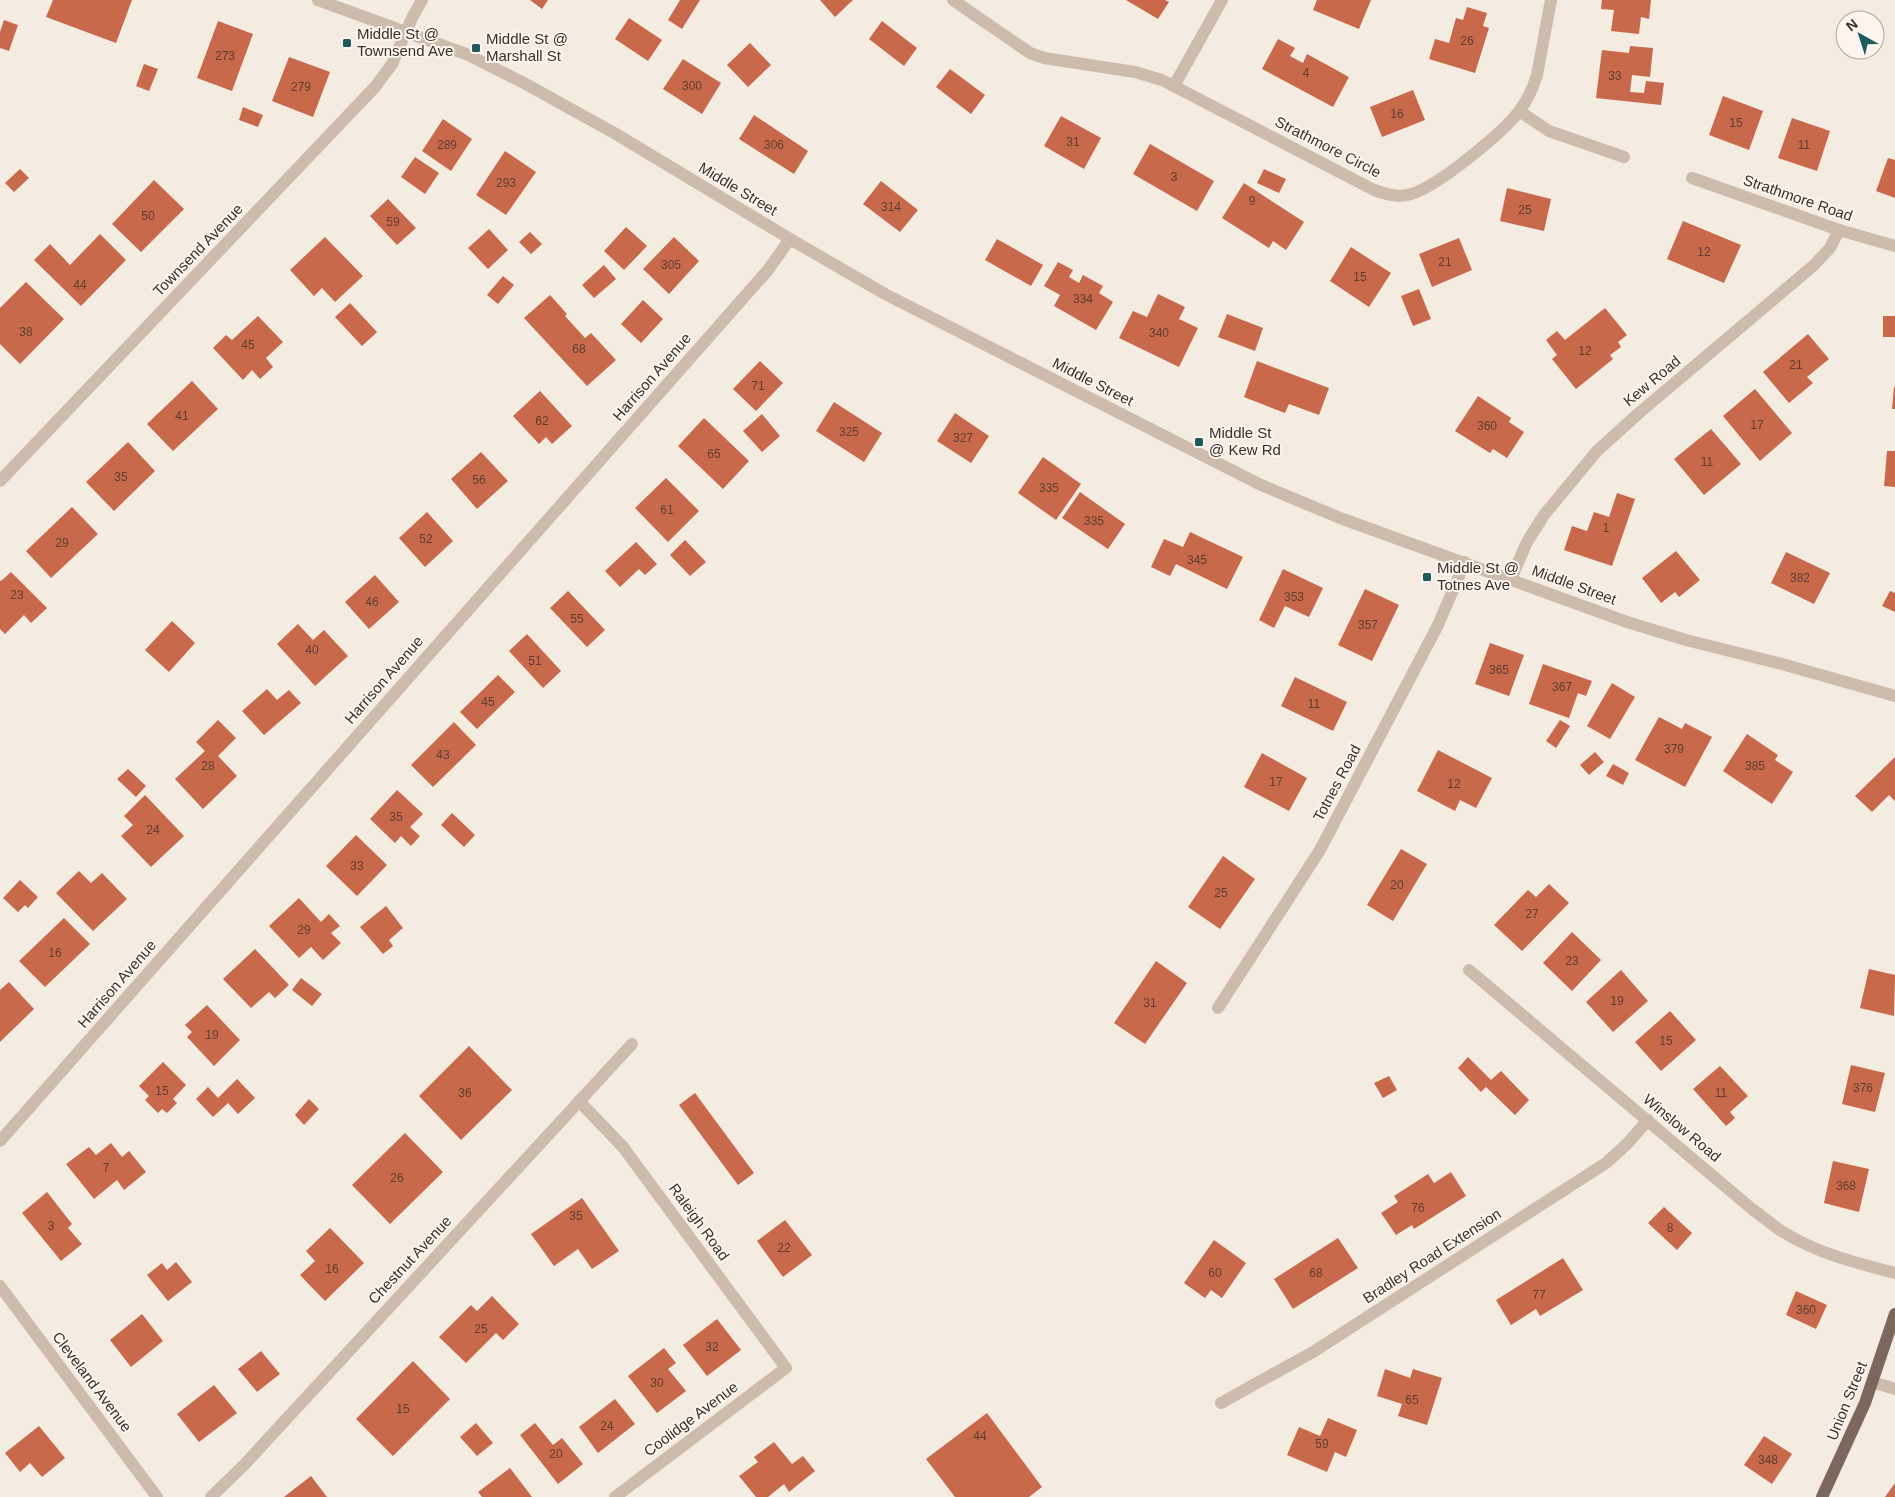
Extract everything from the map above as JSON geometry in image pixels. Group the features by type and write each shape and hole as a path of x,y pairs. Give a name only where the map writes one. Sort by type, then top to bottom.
{"main road":[{"name":"Union Street","path":"1822,1497 1857,1422 1873,1382 1895,1314"}],"street":[{"name":"Middle Street","path":"318,0 466,54 555,99 790,239 933,319 1227,469 1284,495 1340,518 1466,562 1627,622 1679,638 1790,666 1895,696"},
{"name":"Townsend Avenue","path":"0,481 375,87 392,64 422,0"},
{"name":"Strathmore Circle","path":"952,0 1030,53 1044,58 1135,72 1162,80 1374,190 1396,196 1409,195 1423,190 1435,182 1494,137 1519,111 1534,87 1551,0"},
{"path":"1174,86 1222,0"},
{"path":"1519,111 1549,131 1624,157"},
{"name":"Strathmore Road","path":"1692,178 1839,230 1895,246"},
{"name":"Kew Road","path":"1511,579 1527,542 1544,515 1597,451 1639,413 1813,266 1830,248 1839,230"},
{"name":"Harrison Avenue","path":"0,1141 768,270 790,239"},
{"name":"Totnes Road","path":"1218,1008 1320,850 1438,625 1466,562"},
{"name":"Winslow Road","path":"1469,970 1752,1209 1783,1232 1847,1261 1895,1273"},
{"name":"Chestnut Avenue","path":"211,1497 244,1465 632,1044"},
{"name":"Raleigh Road","path":"579,1101 623,1147 786,1368"},
{"name":"Bradley Road Extension","path":"1221,1403 1313,1352 1606,1163 1628,1143 1648,1120"},
{"name":"Cleveland Avenue","path":"0,1286 157,1497"},
{"name":"Coolidge Avenue","path":"615,1497 786,1368"},
{"path":"1873,1382 1895,1389"}],"building":[{"path":"53,0 132,0 116,43 46,17"},
{"path":"530,0 548,0 542,9"},
{"path":"680,0 700,0 682,29 668,20"},
{"path":"820,0 853,0 835,17"},
{"path":"1126,0 1165,0 1169,2 1158,19"},
{"path":"1317,0 1371,0 1359,29 1313,10"},
{"path":"1602,0 1651,0 1649,19 1641,17 1639,34 1611,31 1614,10 1601,9"},
{"path":"1467,7 1487,13 1483,26 1489,28 1475,73 1429,59 1435,39 1449,43 1456,18 1463,20"},
{"path":"629,18 662,40 648,61 615,39"},
{"path":"4,20 18,25 9,51 0,48 0,32"},
{"path":"218,21 253,34 232,91 197,78"},
{"path":"882,21 917,48 904,66 869,39"},
{"path":"1278,39 1295,48 1290,56 1303,63 1307,54 1349,77 1333,107 1262,69"},
{"path":"750,43 771,65 748,87 727,65"},
{"path":"1630,46 1653,48 1650,77 1632,75 1630,92 1644,93 1646,81 1664,83 1661,105 1596,98 1602,50 1629,53"},
{"path":"289,57 330,72 313,117 272,101"},
{"path":"683,59 721,83 702,114 663,89"},
{"path":"144,64 158,69 149,91 136,86"},
{"path":"950,69 985,95 971,114 936,87"},
{"path":"1413,90 1425,120 1382,137 1370,107"},
{"path":"1723,96 1763,111 1749,150 1709,135"},
{"path":"243,107 263,115 258,127 239,120"},
{"path":"754,115 808,151 794,174 739,139"},
{"path":"1061,116 1101,138 1084,169 1044,146"},
{"path":"1792,118 1830,131 1817,171 1778,158"},
{"path":"443,119 472,139 451,171 422,151"},
{"path":"1150,144 1214,181 1197,211 1133,174"},
{"path":"505,151 536,172 506,215 476,195"},
{"path":"415,157 439,173 425,194 401,177"},
{"path":"1888,158 1895,160 1895,198 1876,191"},
{"path":"20,169 29,178 14,192 5,183"},
{"path":"1264,169 1286,179 1279,193 1257,183"},
{"path":"154,180 184,209 141,252 112,224"},
{"path":"881,181 918,210 900,232 863,204"},
{"path":"1244,183 1304,222 1286,250 1273,241 1269,248 1222,218"},
{"path":"1507,188 1551,199 1544,231 1500,221"},
{"path":"388,199 416,228 397,245 370,216"},
{"path":"1683,221 1741,245 1724,283 1667,259"},
{"path":"626,227 647,246 624,270 604,251"},
{"path":"489,229 508,250 488,269 468,248"},
{"path":"530,232 542,244 531,254 519,242"},
{"path":"100,234 126,260 81,306 34,260 50,244 70,265"},
{"path":"325,237 363,276 335,302 322,288 314,296 290,270"},
{"path":"674,237 699,261 669,294 643,269"},
{"path":"1459,238 1472,270 1432,287 1419,254"},
{"path":"997,239 1043,265 1031,286 985,260"},
{"path":"1351,247 1391,273 1369,307 1330,281"},
{"path":"1058,262 1073,270 1069,277 1079,283 1083,275 1103,286 1099,293 1113,302 1096,330 1054,306 1060,295 1044,286"},
{"path":"604,265 616,279 594,298 582,285"},
{"path":"503,276 514,285 498,304 487,295"},
{"path":"26,282 64,319 20,364 0,344 0,308"},
{"path":"1419,289 1431,319 1413,326 1401,296"},
{"path":"1158,294 1185,307 1179,319 1198,328 1179,367 1119,338 1133,311 1147,317"},
{"path":"550,295 567,314 565,316 585,338 591,333 616,360 587,386 524,318"},
{"path":"643,300 663,319 641,343 621,324"},
{"path":"350,303 377,332 362,346 335,317"},
{"path":"1605,308 1627,335 1618,342 1621,347 1610,355 1613,359 1576,389 1552,359 1557,355 1546,340 1557,331 1565,340"},
{"path":"1227,314 1263,328 1255,351 1218,337"},
{"path":"258,316 283,342 266,358 273,367 260,379 252,370 243,380 213,348 226,335 232,340"},
{"path":"1883,316 1895,316 1895,337 1883,337"},
{"path":"1808,334 1829,359 1807,377 1813,383 1789,403 1763,372"},
{"path":"760,361 783,383 756,411 733,389"},
{"path":"1257,361 1329,388 1319,415 1289,404 1285,413 1244,397"},
{"path":"192,381 218,409 173,451 147,424"},
{"path":"1894,387 1895,409 1892,409"},
{"path":"1755,389 1792,433 1760,461 1723,416"},
{"path":"540,391 572,426 552,444 546,437 539,444 513,416"},
{"path":"1478,396 1511,418 1509,422 1524,432 1507,458 1493,449 1490,453 1455,431"},
{"path":"834,402 882,433 864,462 816,431"},
{"path":"955,413 989,436 971,463 937,441"},
{"path":"762,414 780,436 762,452 743,431"},
{"path":"704,418 749,461 723,489 678,446"},
{"path":"1711,429 1741,464 1704,495 1674,459"},
{"path":"128,442 155,471 114,511 86,482"},
{"path":"1887,451 1895,451 1895,487 1884,486"},
{"path":"481,452 508,481 477,509 451,479"},
{"path":"1043,457 1081,484 1056,520 1018,493"},
{"path":"666,478 699,511 668,542 635,508"},
{"path":"1080,492 1125,524 1108,549 1062,518"},
{"path":"1617,493 1635,499 1612,566 1564,550 1572,526 1587,531 1594,512 1609,517"},
{"path":"72,507 98,534 51,578 26,551"},
{"path":"427,512 453,541 425,567 399,538"},
{"path":"1190,532 1243,557 1227,589 1176,564 1170,576 1151,567 1164,539 1183,547"},
{"path":"685,540 706,562 690,576 670,555"},
{"path":"636,542 657,564 645,575 639,569 620,587 605,571"},
{"path":"1676,551 1700,580 1679,597 1675,592 1661,603 1642,578"},
{"path":"1786,552 1830,573 1814,604 1771,583"},
{"path":"1283,569 1323,588 1309,617 1285,606 1274,628 1259,620"},
{"path":"11,572 47,608 31,623 24,615 5,634 0,629 0,580"},
{"path":"375,575 399,602 369,629 345,602"},
{"path":"1365,589 1399,605 1372,661 1338,645"},
{"path":"568,591 605,630 587,647 550,608"},
{"path":"1890,591 1895,593 1895,612 1882,606"},
{"path":"172,621 195,643 169,672 145,650"},
{"path":"298,624 313,640 324,630 348,656 315,686 277,644"},
{"path":"527,634 561,671 543,688 509,651"},
{"path":"1490,643 1524,655 1509,696 1475,684"},
{"path":"1543,664 1592,681 1586,696 1578,693 1569,718 1529,704"},
{"path":"498,675 515,692 477,729 460,712"},
{"path":"1295,677 1347,702 1333,731 1281,706"},
{"path":"1612,683 1635,697 1610,739 1587,726"},
{"path":"267,689 277,700 289,690 301,703 264,735 242,711"},
{"path":"1659,717 1682,729 1685,723 1712,737 1685,787 1635,760"},
{"path":"218,720 236,738 218,756 237,776 203,809 175,779 205,751 196,742"},
{"path":"1560,720 1570,726 1556,748 1546,741"},
{"path":"454,722 476,745 433,787 411,765"},
{"path":"1747,734 1778,755 1775,760 1793,772 1772,804 1723,771"},
{"path":"1438,750 1492,778 1476,808 1460,800 1455,811 1417,791"},
{"path":"1595,752 1604,762 1589,775 1580,765"},
{"path":"1262,753 1307,778 1289,811 1244,787"},
{"path":"1895,757 1895,801 1889,795 1872,812 1855,796"},
{"path":"1613,764 1629,773 1623,785 1606,776"},
{"path":"128,769 146,786 136,797 117,779"},
{"path":"397,790 423,814 410,827 420,836 411,846 401,836 395,843 370,819"},
{"path":"145,795 184,836 151,867 121,836 133,825 124,816"},
{"path":"452,813 475,835 464,847 441,825"},
{"path":"356,835 387,865 357,896 326,866"},
{"path":"1401,849 1427,864 1393,921 1367,905"},
{"path":"1223,856 1255,879 1220,929 1188,907"},
{"path":"79,871 91,883 102,873 127,899 93,931 56,893"},
{"path":"20,880 38,897 28,908 25,905 18,912 3,898"},
{"path":"1549,884 1569,903 1522,951 1494,925 1528,890 1536,897"},
{"path":"299,898 321,922 329,914 340,926 331,933 341,943 323,960 311,947 299,958 269,926"},
{"path":"386,906 403,928 389,940 393,946 383,954 360,927"},
{"path":"64,918 90,944 45,987 19,961"},
{"path":"1572,932 1601,960 1572,991 1543,963"},
{"path":"255,949 289,985 275,998 269,992 251,1008 223,979"},
{"path":"1156,961 1187,983 1145,1044 1114,1023"},
{"path":"1869,969 1895,975 1894,1016 1860,1008"},
{"path":"1621,970 1648,1001 1613,1032 1586,1002"},
{"path":"301,978 322,994 312,1006 292,990"},
{"path":"9,982 34,1009 0,1042 0,990"},
{"path":"207,1005 240,1040 214,1066 187,1037 192,1032 185,1025"},
{"path":"1670,1011 1696,1040 1661,1071 1635,1042"},
{"path":"469,1046 512,1090 461,1140 419,1096"},
{"path":"1468,1057 1491,1080 1501,1071 1529,1100 1515,1115 1486,1087 1481,1092 1458,1068"},
{"path":"163,1062 186,1085 173,1099 177,1103 167,1113 162,1109 158,1113 145,1100 149,1096 139,1086"},
{"path":"1851,1065 1885,1073 1875,1112 1842,1104"},
{"path":"1720,1066 1748,1096 1730,1112 1735,1118 1726,1126 1693,1089"},
{"path":"1389,1076 1397,1090 1383,1098 1374,1083"},
{"path":"237,1079 255,1098 238,1114 228,1103 213,1117 196,1099 208,1087 218,1098"},
{"path":"695,1093 754,1173 738,1185 679,1105"},
{"path":"309,1099 319,1109 304,1125 295,1115"},
{"path":"405,1133 443,1172 390,1224 352,1185"},
{"path":"111,1143 122,1157 129,1151 146,1172 124,1190 117,1180 94,1199 66,1164 89,1147 96,1155"},
{"path":"1833,1161 1869,1169 1859,1212 1824,1203"},
{"path":"1451,1172 1466,1196 1414,1229 1412,1225 1396,1235 1381,1213 1398,1202 1394,1196 1428,1174 1434,1183"},
{"path":"47,1192 72,1224 68,1228 82,1244 61,1261 22,1213"},
{"path":"582,1198 619,1251 592,1269 578,1249 554,1266 531,1234"},
{"path":"1664,1207 1692,1233 1677,1250 1648,1223"},
{"path":"785,1220 812,1255 783,1277 757,1241"},
{"path":"330,1228 364,1263 325,1301 300,1275 315,1261 306,1251"},
{"path":"1338,1238 1358,1268 1293,1309 1274,1279"},
{"path":"1214,1240 1246,1263 1222,1298 1211,1290 1205,1298 1184,1283"},
{"path":"1563,1258 1583,1290 1540,1316 1536,1309 1511,1325 1496,1300"},
{"path":"176,1262 192,1282 168,1301 147,1275 162,1263 167,1270"},
{"path":"1796,1291 1827,1305 1816,1329 1786,1315"},
{"path":"492,1296 519,1324 503,1340 496,1333 466,1363 439,1337 471,1305 477,1311"},
{"path":"142,1314 163,1341 131,1367 110,1340"},
{"path":"717,1319 741,1350 707,1376 683,1345"},
{"path":"664,1348 676,1363 668,1369 686,1391 657,1413 628,1376"},
{"path":"261,1351 280,1374 257,1392 238,1369"},
{"path":"413,1361 450,1399 393,1456 356,1419"},
{"path":"1385,1369 1410,1378 1413,1369 1442,1378 1427,1425 1398,1416 1402,1404 1377,1396"},
{"path":"214,1385 237,1413 199,1442 177,1414"},
{"path":"615,1399 635,1424 598,1453 579,1427"},
{"path":"987,1413 1042,1487 1029,1497 955,1497 926,1459"},
{"path":"1328,1418 1357,1430 1346,1457 1335,1452 1327,1472 1287,1455 1299,1427 1320,1436"},
{"path":"476,1423 493,1443 477,1456 460,1437"},
{"path":"535,1423 553,1445 562,1438 583,1464 558,1484 520,1435"},
{"path":"39,1426 65,1458 42,1477 30,1463 20,1472 5,1453"},
{"path":"1764,1436 1792,1454 1772,1484 1744,1465"},
{"path":"774,1442 792,1464 803,1456 815,1471 789,1492 784,1484 768,1497 756,1497 739,1476 758,1462 754,1457"},
{"path":"510,1468 532,1497 482,1497 478,1492"},
{"path":"311,1476 327,1497 284,1497"},
{"path":"1895,1483 1895,1497 1885,1497"}],"place":[{"name":"Middle St @ Townsend Ave","path":"347,43"},
{"name":"Middle St @ Marshall St","path":"476,48"},
{"name":"Middle St @ Kew Rd","path":"1199,442"},
{"name":"Middle St @ Totnes Ave","path":"1427,577"}]}
